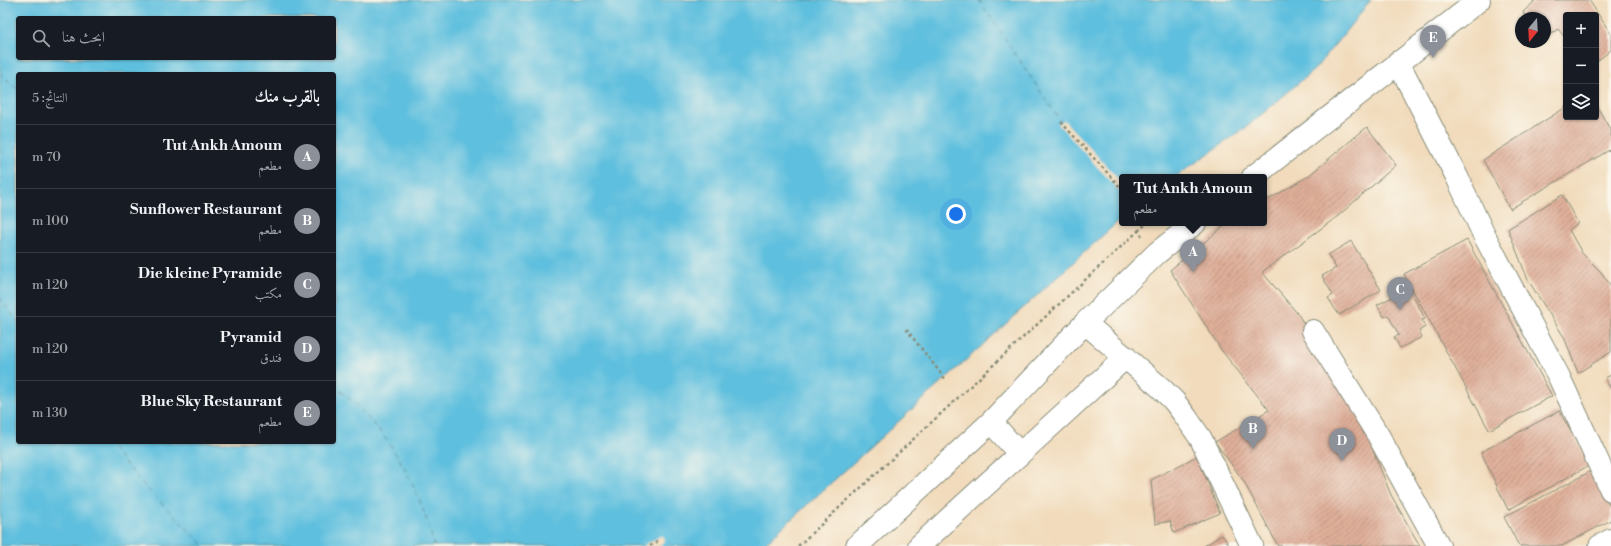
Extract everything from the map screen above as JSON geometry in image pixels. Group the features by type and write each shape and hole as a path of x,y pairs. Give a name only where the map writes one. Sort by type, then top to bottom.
{"street":[{"path":"1257,174 1479,0"},
{"path":"1398,62 1457,177 1483,233 1559,376 1611,490"},
{"path":"857,546 991,422 1085,322 1157,253 1191,226"},
{"path":"1085,322 1174,401 1201,439 1252,546"},
{"path":"1313,331 1378,435 1439,546"},
{"path":"919,546 1126,358"},
{"path":"991,422 1020,454"},
{"path":"1600,546 1611,540"}],"path":[{"path":"1061,122 1119,186"},
{"path":"798,546 1144,226"},
{"path":"1138,232 1157,253"},
{"path":"906,329 946,380"},
{"path":"650,546 654,545 660,540"}],"water":[{"path":"0,0 1371,0 1315,69 1248,126 1179,174 1119,174 1119,221 762,546 0,546"}],"pier":[{"path":"1064,120 1119,180 1119,191 1058,124"},
{"path":"662,535 665,541 660,545 661,546 643,546"}],"building":[{"path":"1532,0 1589,0 1597,12 1563,12 1563,35 1558,29 1551,34 1551,12 1523,12 1534,2"},
{"path":"1599,15 1611,34 1611,50 1599,60"},
{"path":"1563,109 1563,120 1599,120 1599,110 1611,131 1611,149 1510,209 1483,160"},
{"path":"1367,127 1396,165 1338,216 1262,272 1297,313 1335,371 1362,423 1391,495 1420,546 1278,546 1243,480 1215,442 1269,410 1222,351 1170,270 1224,226 1267,226 1267,200 1307,177"},
{"path":"1562,195 1578,223 1569,230 1582,253 1601,272 1611,286 1611,352 1578,373 1564,337 1528,280 1508,229"},
{"path":"1467,240 1552,396 1489,430 1404,274"},
{"path":"1351,241 1381,290 1339,315 1328,298 1333,295 1322,276 1336,268 1328,255"},
{"path":"1405,279 1425,319 1422,320 1425,327 1419,331 1422,337 1400,348 1394,337 1399,335 1388,315 1384,317 1377,305 1396,295 1391,286"},
{"path":"1611,375 1611,389 1605,378"},
{"path":"1559,411 1590,465 1508,510 1481,452"},
{"path":"1197,456 1220,513 1174,533 1170,521 1155,524 1151,480"},
{"path":"1593,470 1611,509 1611,520 1562,546 1519,546 1504,517"},
{"path":"1222,535 1230,546 1204,546"}],"ferry route":[{"path":"979,0 1061,122"},
{"path":"0,73 16,88"},
{"path":"0,298 16,319"},
{"path":"336,387 367,416 393,449 418,496 434,546"},
{"path":"108,444 149,491 205,546"}],"place":[{"name":"Blue Sky Restaurant","path":"1433,58"},
{"name":"Tut Ankh Amoun","path":"1193,272"},
{"name":"Die kleine Pyramide","path":"1400,310"},
{"name":"Sunflower Restaurant","path":"1253,449"},
{"name":"Pyramid","path":"1342,461"}]}
